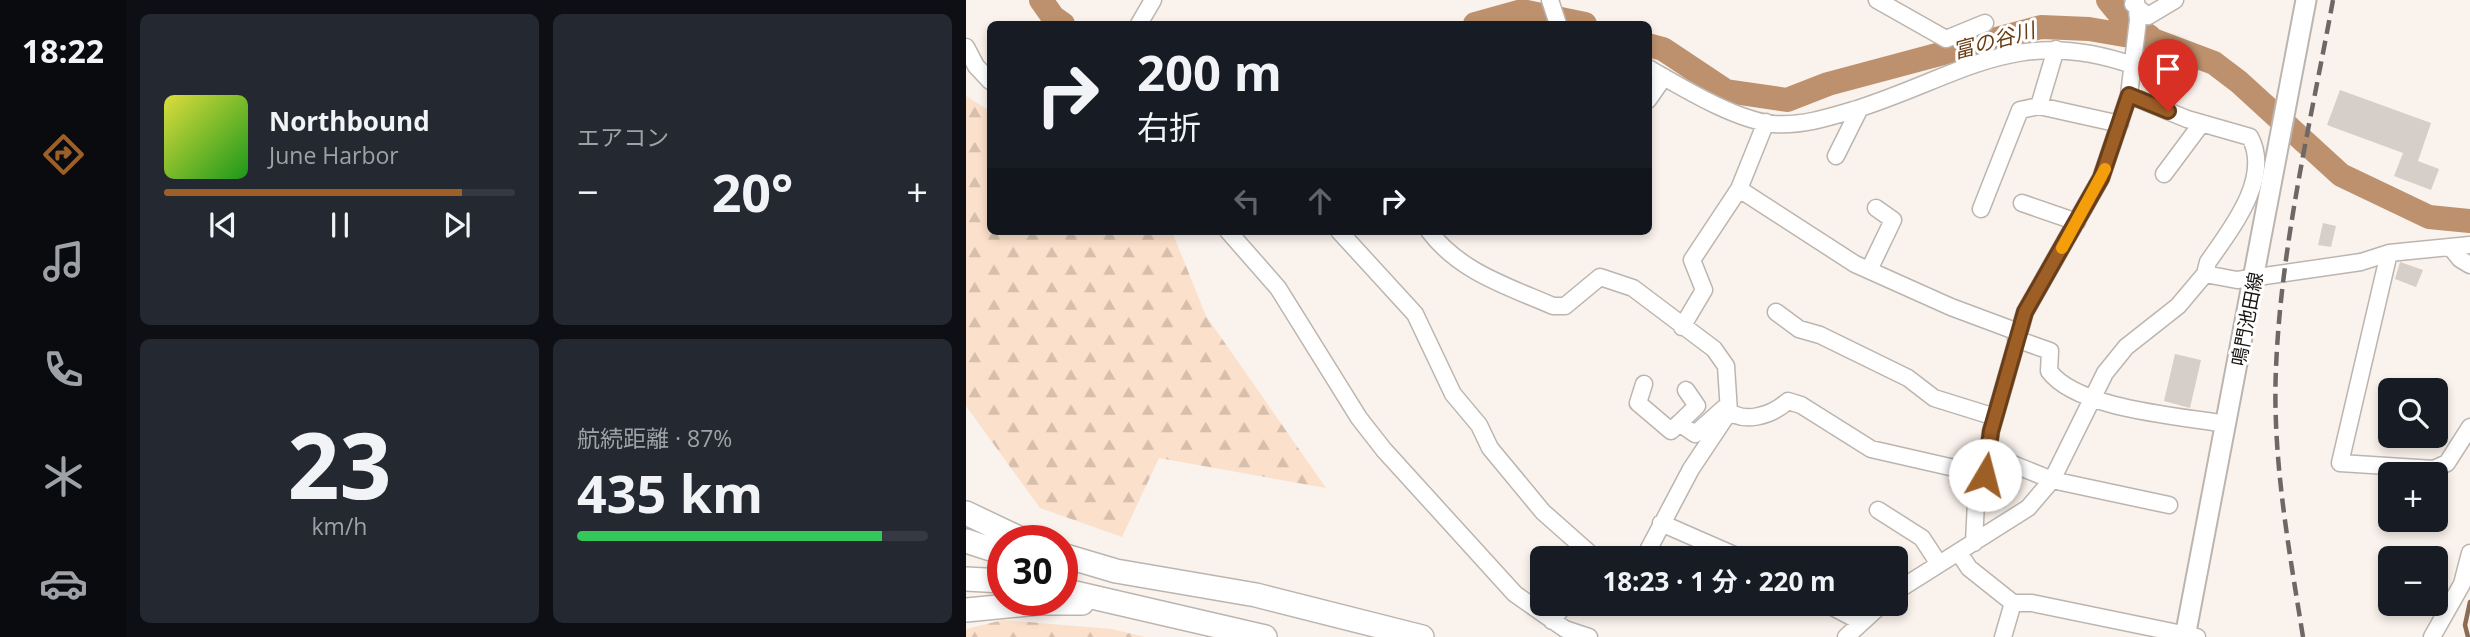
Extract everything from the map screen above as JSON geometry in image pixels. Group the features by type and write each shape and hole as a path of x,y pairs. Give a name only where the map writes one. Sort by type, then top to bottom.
{"highway":[{"path":"966,513 991,525"},
{"path":"966,541 987,548"},
{"path":"1078,560 1116,571"},
{"path":"1078,569 1116,571 1256,595 1422,637"},
{"path":"966,579 987,580"},
{"path":"1078,594 1265,637"},
{"path":"966,610 1038,603 1117,604"}],"main road":[{"name":"鳴門池田線","path":"2189,636 2306,0"}],"street":[{"path":"1141,21 1153,0"},
{"path":"1877,0 1947,39 1986,23"},
{"path":"2134,7 2148,16 2175,0"},
{"path":"1552,3 1557,21"},
{"path":"1974,543 1976,502 1985,475 1995,417 2025,312 2105,169 2129,95 2134,7"},
{"path":"1652,70 1739,115 1766,122 1816,122 1860,108 1965,67 2020,50 2056,49 2099,54 2132,63"},
{"path":"2039,106 2056,49"},
{"path":"969,52 987,62"},
{"path":"969,52 987,76"},
{"path":"1652,94 1664,77"},
{"path":"1908,584 2028,508 2052,480 2105,373 2126,347 2178,306 2205,274 2208,262 2249,198 2257,150 2250,136 2202,123 2129,95"},
{"path":"1981,209 2020,110 2039,106 2120,124"},
{"path":"1836,156 1860,108"},
{"path":"1682,327 1704,290 1692,260 1739,189 1766,122"},
{"path":"2164,174 2202,123"},
{"path":"1739,189 1806,235 1870,270 2050,351 2049,371 2055,379 2091,400 2226,424"},
{"path":"2022,204 2077,222"},
{"path":"1870,270 1893,220 1876,208"},
{"path":"1232,235 1278,288 1359,418 1384,450 1515,594 1552,621 1589,637"},
{"path":"1343,235 1415,314 1453,394 1479,425 1490,448 1543,512 1581,546"},
{"path":"1432,235 1440,246 1480,276 1553,306 1565,306 1600,277 1633,288 1714,349 1726,366 1729,412 1691,469 1650,546"},
{"path":"2205,274 2224,280 2255,277 2361,262 2389,253 2470,245"},
{"path":"2451,248 2460,259 2470,265"},
{"path":"2389,253 2340,463 2434,469 2447,463 2470,427"},
{"path":"1776,312 1799,329 1820,335 1908,378 1934,397 1995,417"},
{"path":"1644,384 1638,403 1671,431 1697,406 1686,390"},
{"path":"1679,423 1695,434 1724,408 1729,412 1756,417 1774,413 1788,401 1801,405 1871,449 1985,475"},
{"path":"1988,454 2052,480 2169,505"},
{"path":"1878,510 1922,538 1939,564"},
{"path":"1661,523 1714,546"},
{"path":"1959,553 1969,568 2013,603 2032,603 2189,636"},
{"path":"2432,637 2458,593 2470,553"},
{"path":"2003,637 2013,603"},
{"path":"1552,621 1556,616"},
{"path":"1850,616 1861,622"},
{"path":"1846,637 1868,616"}],"green space":[{"path":"966,96 987,109 987,235 1173,235 1206,316 1326,488 1159,458 1122,537 1040,508 966,406"},
{"path":"1003,620 1111,629 1145,637 966,637 966,629"}],"building":[{"path":"2340,90 2431,123 2418,161 2439,169 2431,190 2394,176 2403,153 2327,125"},
{"path":"2323,223 2336,226 2331,247 2318,245"},
{"path":"2400,262 2423,270 2416,287 2395,279"},
{"path":"2175,354 2201,360 2190,408 2164,401"}],"waterway":[{"name":"富の谷川","path":"1041,0 1059,21"},
{"path":"2108,0 2122,17 2150,37"},
{"name":"富の谷川","path":"1486,21 1522,11 1570,21"},
{"name":"富の谷川","path":"1652,46 1663,49 1726,91 1787,100 1828,84 2041,27 2089,29 2153,40 2214,63 2239,82 2341,175 2429,217 2470,221"},
{"path":"2468,637 2465,625 2470,602"}],"railway":[{"path":"2303,637 2279,469 2276,368 2290,229 2333,0"}],"slow traffic":[{"path":"2062,248 2105,169"}],"route":[{"path":"1985,475 1991,431 2025,312 2101,178 2129,95 2168,111"}]}
